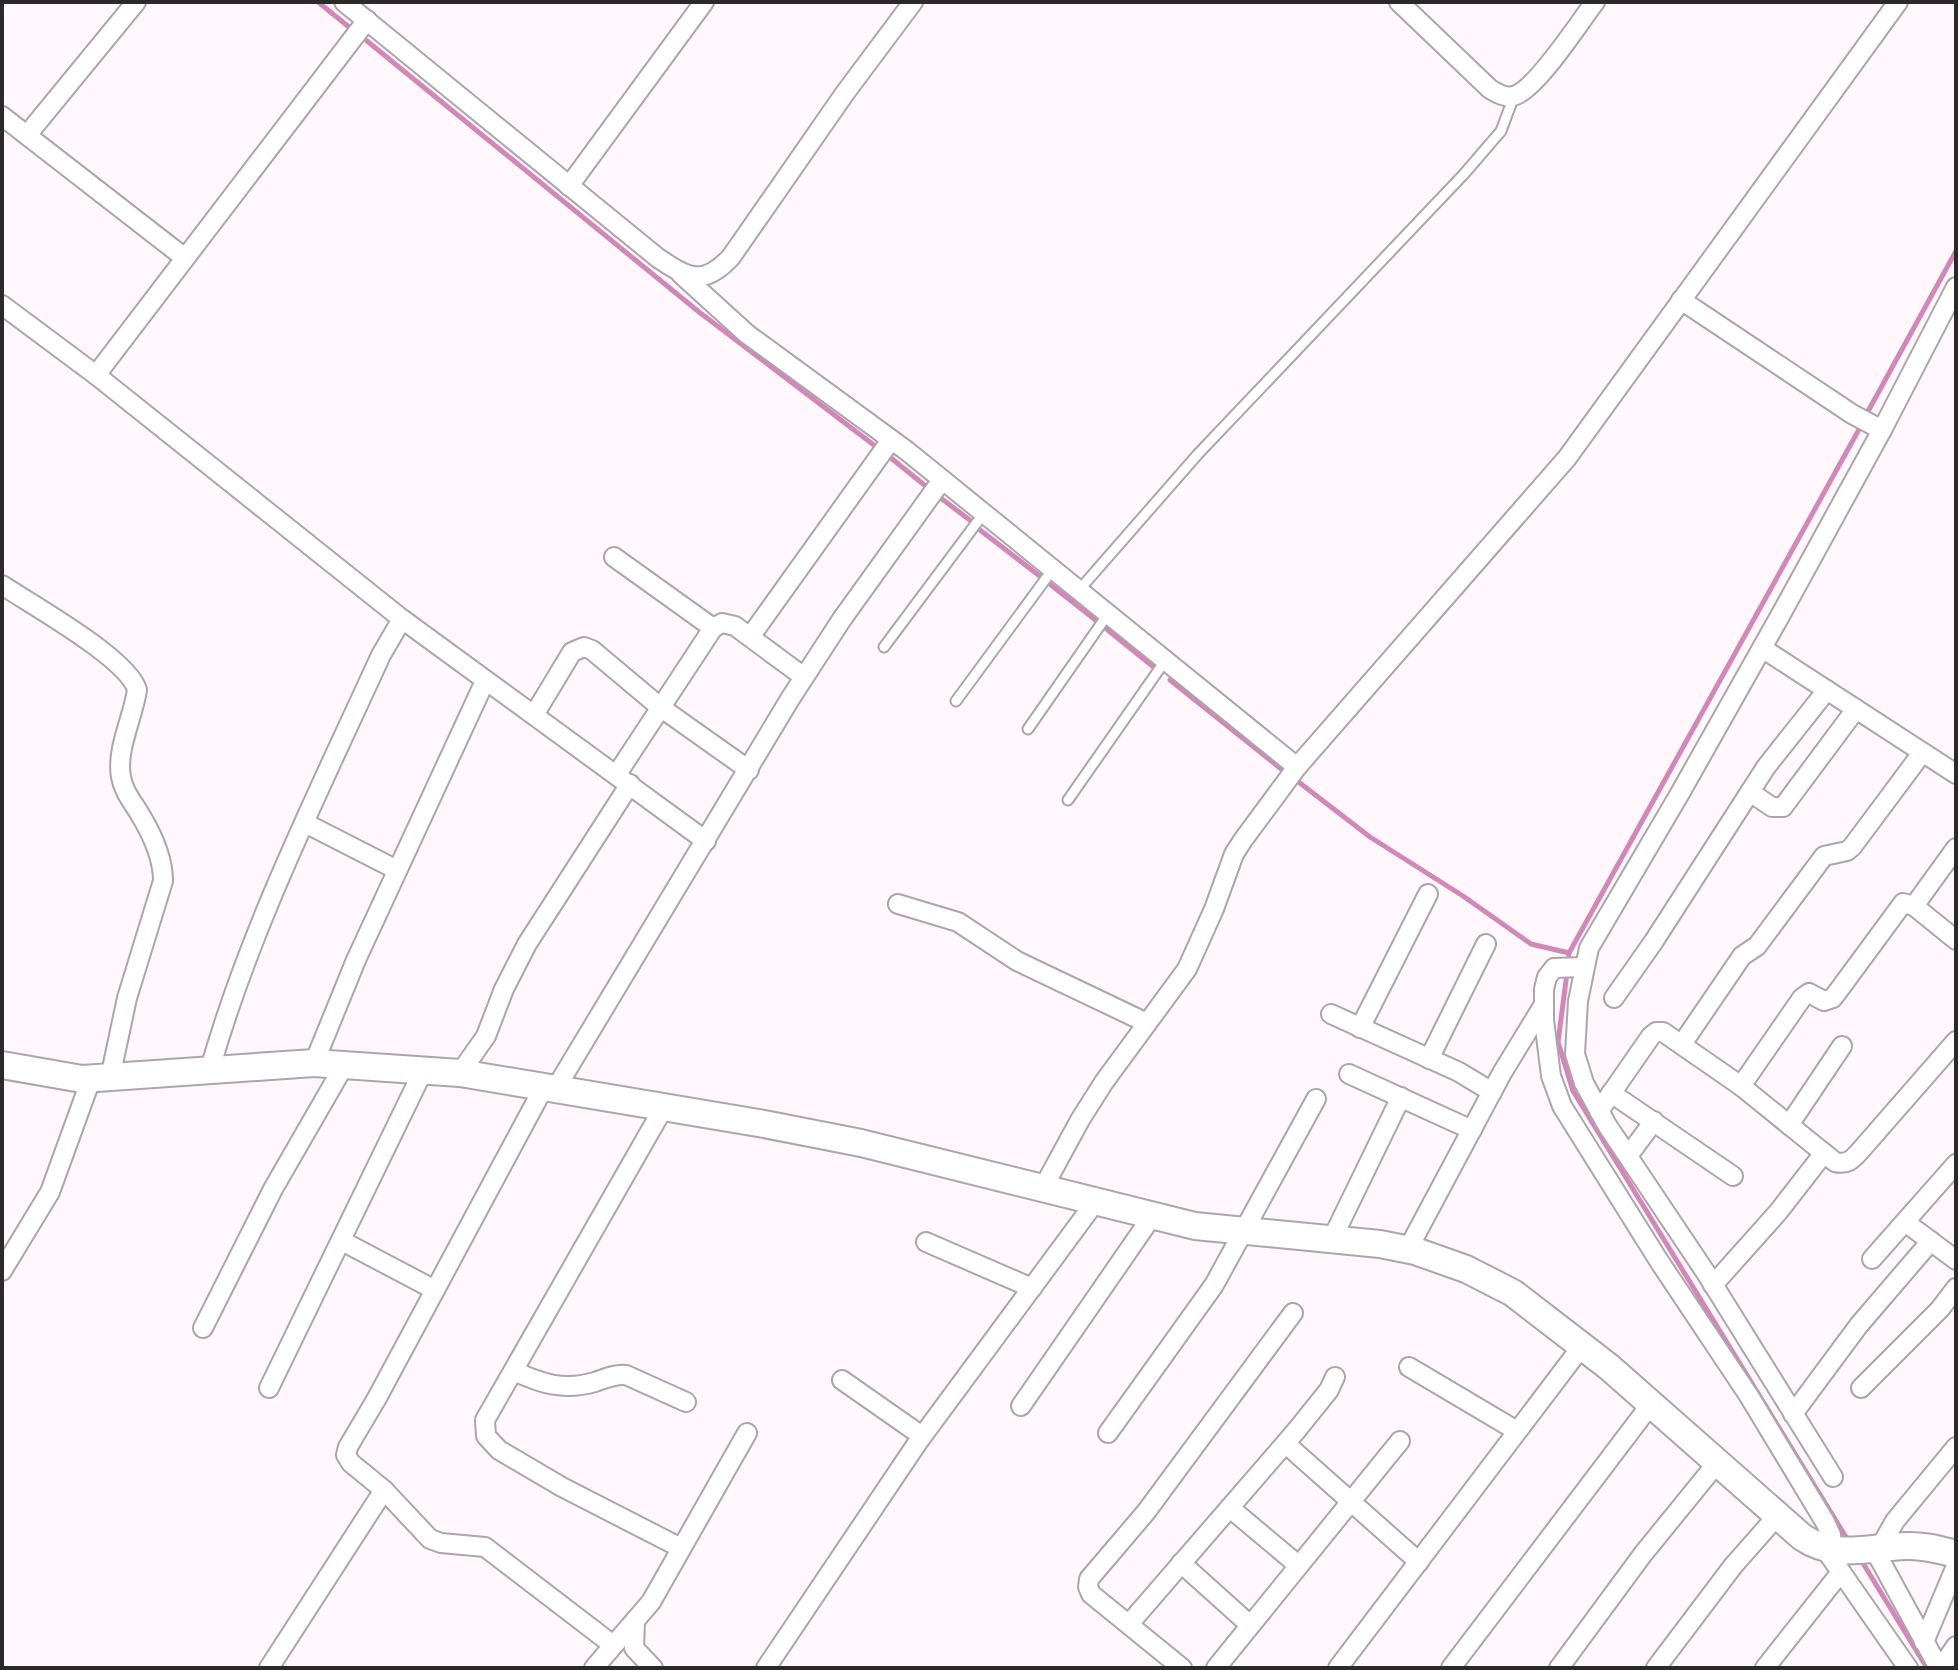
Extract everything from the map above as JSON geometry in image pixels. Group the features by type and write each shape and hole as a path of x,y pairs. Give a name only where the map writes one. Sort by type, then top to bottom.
{"street":[{"path":"27,135 136,2"},
{"path":"344,2 681,274 747,334 984,513 1297,767"},
{"path":"569,186 704,2"},
{"path":"681,274 706,276 719,270 731,257 845,93 913,2"},
{"path":"1399,2 1490,89 1501,95 1514,96 1535,82 1595,2"},
{"path":"1043,1188 1080,1120 1187,969 1197,951 1234,854 1297,767 1567,458 1898,2"},
{"path":"96,375 367,20"},
{"path":"2,116 185,258"},
{"path":"1898,1664 1834,1555 1829,1530 1749,1396 1659,1261 1562,1106 1549,1067 1543,1006 1550,972 1572,967 1589,948 1762,648 1878,427 1956,287"},
{"path":"1681,300 1852,414 1878,427"},
{"path":"2,305 96,375 402,619 706,841"},
{"path":"750,637 891,440"},
{"path":"613,1645 485,1547 430,1539 384,1490 351,1463 346,1455 348,1447 550,1087 706,841 804,677 942,480"},
{"path":"614,557 713,628"},
{"path":"2,585 115,660 128,672 137,690 120,759 120,774 125,794 140,815 163,865 163,881 101,1078 50,1192 2,1271"},
{"path":"210,1069 221,1028 305,823 381,655 402,619"},
{"path":"460,1073 486,1036 504,989 527,944 624,779 660,707 713,628 728,623 804,677"},
{"path":"534,715 572,652 584,647 592,650 660,707 749,770"},
{"path":"1762,648 1956,774"},
{"path":"314,1063 356,960 485,681"},
{"path":"1614,998 1766,767 1827,690"},
{"path":"1750,792 1772,807 1783,807 1856,709"},
{"path":"1682,1044 1742,956 1757,946 1824,856 1852,847 1922,753"},
{"path":"305,823 397,870"},
{"path":"1914,906 1956,848"},
{"path":"1360,1028 1428,894"},
{"path":"1741,1086 1805,994 1814,994 1829,1001 1903,903 1914,906 1955,936"},
{"path":"898,904 958,922 1017,961 1147,1023"},
{"path":"1429,1059 1486,944"},
{"path":"1572,967 1578,1001 1575,1054 1584,1083 1833,1477"},
{"path":"1408,1249 1492,1092 1543,1006"},
{"path":"1331,1014 1459,1072 1492,1092"},
{"path":"1599,1111 1642,1047 1656,1032 1671,1036 1741,1086 1835,1162 1843,1164 1850,1162 1956,1041"},
{"path":"1789,1125 1842,1046"},
{"path":"2,1065 46,1074 101,1078 314,1063 460,1073 861,1143 1195,1226 1408,1249 1495,1282 1582,1346 1802,1537 1834,1555 1907,1546 1956,1554"},
{"path":"203,1328 273,1189 345,1064"},
{"path":"269,1388 424,1069"},
{"path":"1349,1074 1472,1130"},
{"path":"1611,1093 1733,1176"},
{"path":"1332,1239 1401,1097"},
{"path":"1108,1433 1214,1285 1316,1099"},
{"path":"664,1107 485,1420 486,1436 499,1450 562,1487 681,1548"},
{"path":"1628,1156 1654,1121"},
{"path":"1713,1285 1779,1211 1824,1153"},
{"path":"1872,1259 1956,1164"},
{"path":"766,1668 922,1436 1096,1201"},
{"path":"1021,1406 1153,1215"},
{"path":"1905,1222 1956,1260"},
{"path":"342,1241 435,1290"},
{"path":"1793,1414 1859,1325 1931,1241"},
{"path":"926,1242 1032,1288"},
{"path":"1861,1388 1940,1309 1956,1288"},
{"path":"1182,1668 1091,1594 1089,1579 1146,1512 1293,1313"},
{"path":"1338,1668 1582,1346"},
{"path":"1409,1367 1517,1431"},
{"path":"514,1371 546,1386 557,1387 592,1383 617,1374 626,1375 686,1402"},
{"path":"1129,1624 1286,1444 1329,1390 1335,1377"},
{"path":"842,1380 922,1436"},
{"path":"1451,1668 1651,1404"},
{"path":"594,1668 651,1602 747,1433"},
{"path":"1216,1668 1400,1441"},
{"path":"1286,1444 1419,1562"},
{"path":"1875,1549 1956,1447"},
{"path":"1559,1668 1643,1554 1717,1463"},
{"path":"269,1668 384,1490"},
{"path":"1230,1508 1298,1565"},
{"path":"1656,1668 1733,1566 1777,1516"},
{"path":"1875,1549 1940,1668 1956,1646"},
{"path":"1765,1668 1834,1555"},
{"path":"1181,1563 1250,1625"},
{"path":"1924,1642 1956,1566"},
{"path":"635,1622 634,1648 653,1668"}],"lane":[{"path":"1080,589 1198,454 1464,174 1501,131 1514,96"},
{"path":"884,647 984,513"},
{"path":"956,701 1053,569"},
{"path":"1028,729 1108,614"},
{"path":"1068,800 1165,661"}],"waterway":[{"path":"318,2 349,27"},
{"path":"367,41 699,312 879,449"},
{"path":"1866,415 1956,251"},
{"path":"1568,963 1569,953 1862,424"},
{"path":"886,454 928,488"},
{"path":"938,496 971,521"},
{"path":"980,530 1041,577"},
{"path":"1051,585 1098,622"},
{"path":"1104,627 1156,669"},
{"path":"1170,680 1285,772"},
{"path":"1296,780 1370,837 1531,944 1569,953"},
{"path":"1567,973 1558,1042 1573,1091 1849,1542"},
{"path":"1861,1560 1927,1668"}]}
